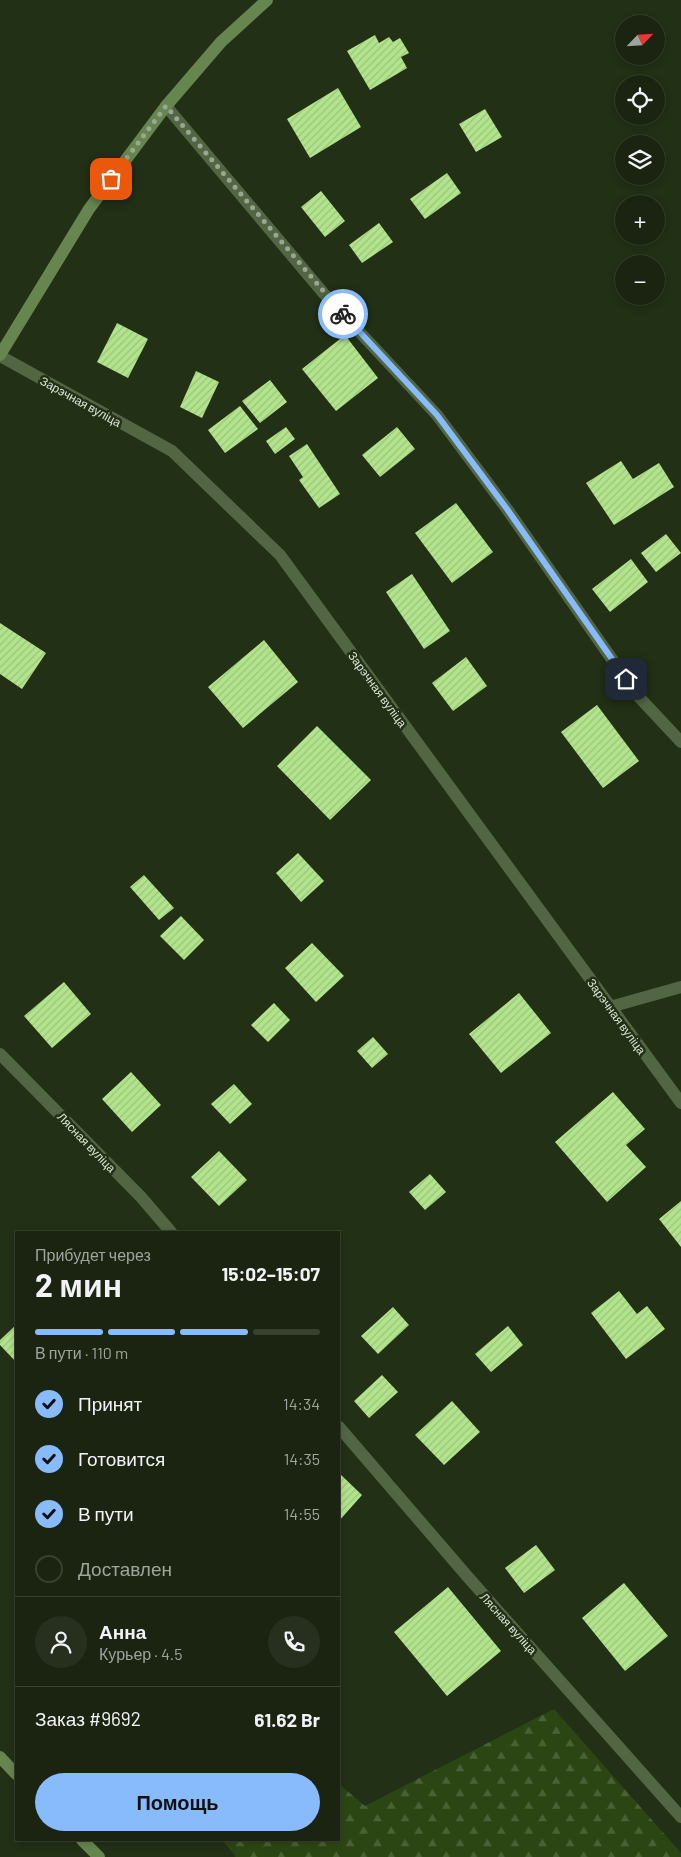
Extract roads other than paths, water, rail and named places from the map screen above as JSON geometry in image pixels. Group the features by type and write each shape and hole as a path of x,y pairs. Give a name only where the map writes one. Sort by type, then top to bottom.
{"street":[{"path":"0,356 89,209 166,106 221,42 267,0"},
{"path":"166,106 325,295 437,415 507,509 636,695 681,742"},
{"name":"Зарэчная вуліца","path":"0,356 172,451 280,555 681,1103"},
{"path":"610,1007 681,987"},
{"name":"Лясная вуліца","path":"0,1054 140,1197 170,1231"},
{"name":"Лясная вуліца","path":"340,1428 467,1576 681,1817"},
{"path":"0,1757 15,1773"},
{"path":"83,1841 99,1857"}]}
